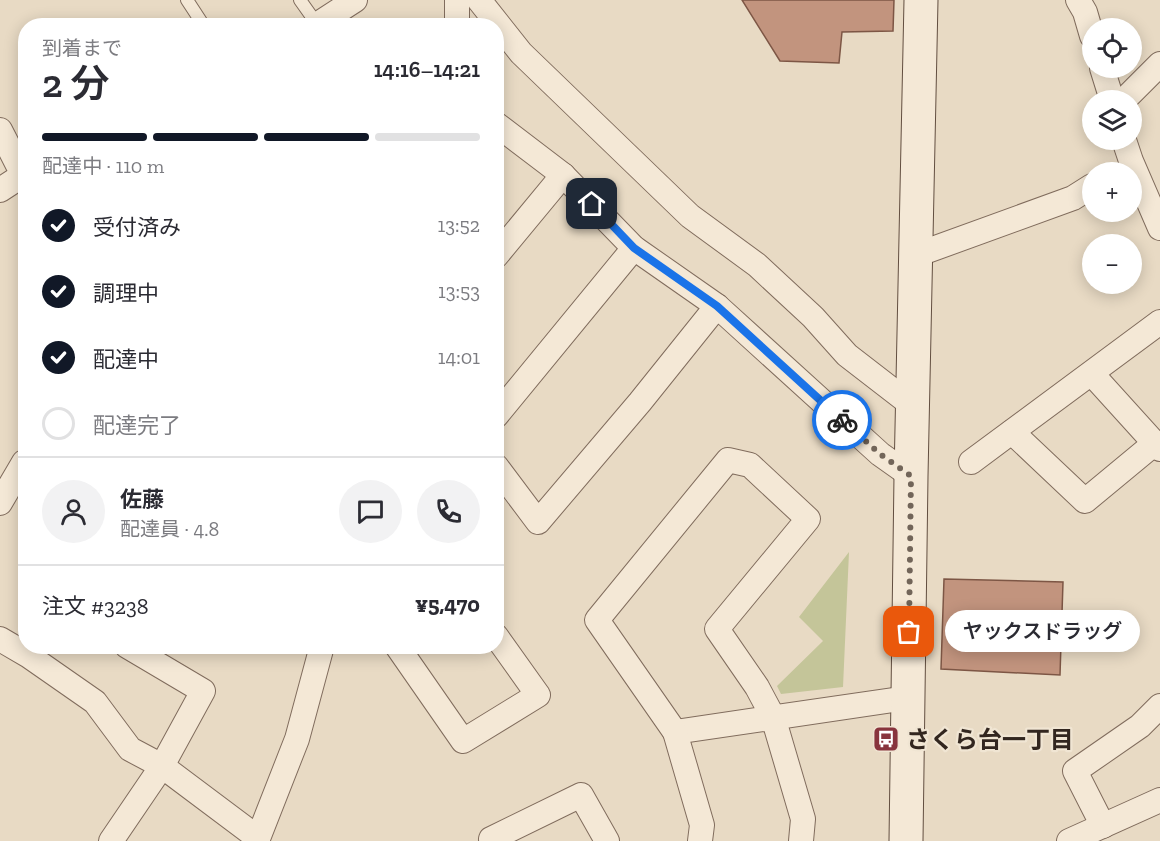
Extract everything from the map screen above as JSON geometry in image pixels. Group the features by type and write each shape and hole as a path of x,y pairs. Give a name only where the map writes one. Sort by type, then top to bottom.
{"street":[{"path":"327,18 355,0"},
{"path":"457,18 458,0"},
{"path":"479,0 493,18"},
{"path":"906,841 921,0"},
{"path":"504,32 521,53 690,216 757,265 813,317 847,355 913,406"},
{"path":"1134,90 1160,64"},
{"path":"0,130 18,165"},
{"path":"504,130 563,175 634,248 717,306 880,454 911,476"},
{"path":"1123,158 1157,211"},
{"path":"504,246 563,175"},
{"path":"0,190 18,178"},
{"path":"916,255 1073,198 1082,192"},
{"path":"504,406 634,248"},
{"path":"504,477 538,522 640,402 717,306"},
{"path":"971,462 1160,322"},
{"path":"1012,432 1085,501 1157,446 1092,374"},
{"path":"700,841 702,825 675,732 597,620 728,460 750,465 808,519 717,629 757,687 773,717 803,819 801,841"},
{"path":"0,503 18,472"},
{"path":"0,639 18,646"},
{"path":"403,654 463,741 538,695 504,647"},
{"path":"36,654 96,702 130,749 162,766 258,840 297,740 320,654"},
{"path":"111,841 162,766 203,691 141,654"},
{"path":"675,732 908,698"},
{"path":"1103,826 1075,771 1140,726 1160,706"},
{"path":"492,841 491,839 581,795 607,841"},
{"path":"1069,841 1160,800"}],"lane":[{"path":"187,0 199,18"},
{"path":"300,0 312,18"}],"green space":[{"path":"849,552 843,687 781,694 777,686 823,641 799,617"}],"building":[{"path":"742,0 894,0 893,31 842,32 839,63 780,61"},
{"path":"944,579 1063,582 1060,675 941,669"}],"way so far":[{"path":"842,420 880,454 911,476 909,632"}],"place":[{"name":"ヤックスドラッグ","path":"909,632"},
{"name":"さくら台一丁目","path":"886,739"}],"route":[{"path":"592,204 634,248 717,306 842,420"}]}
